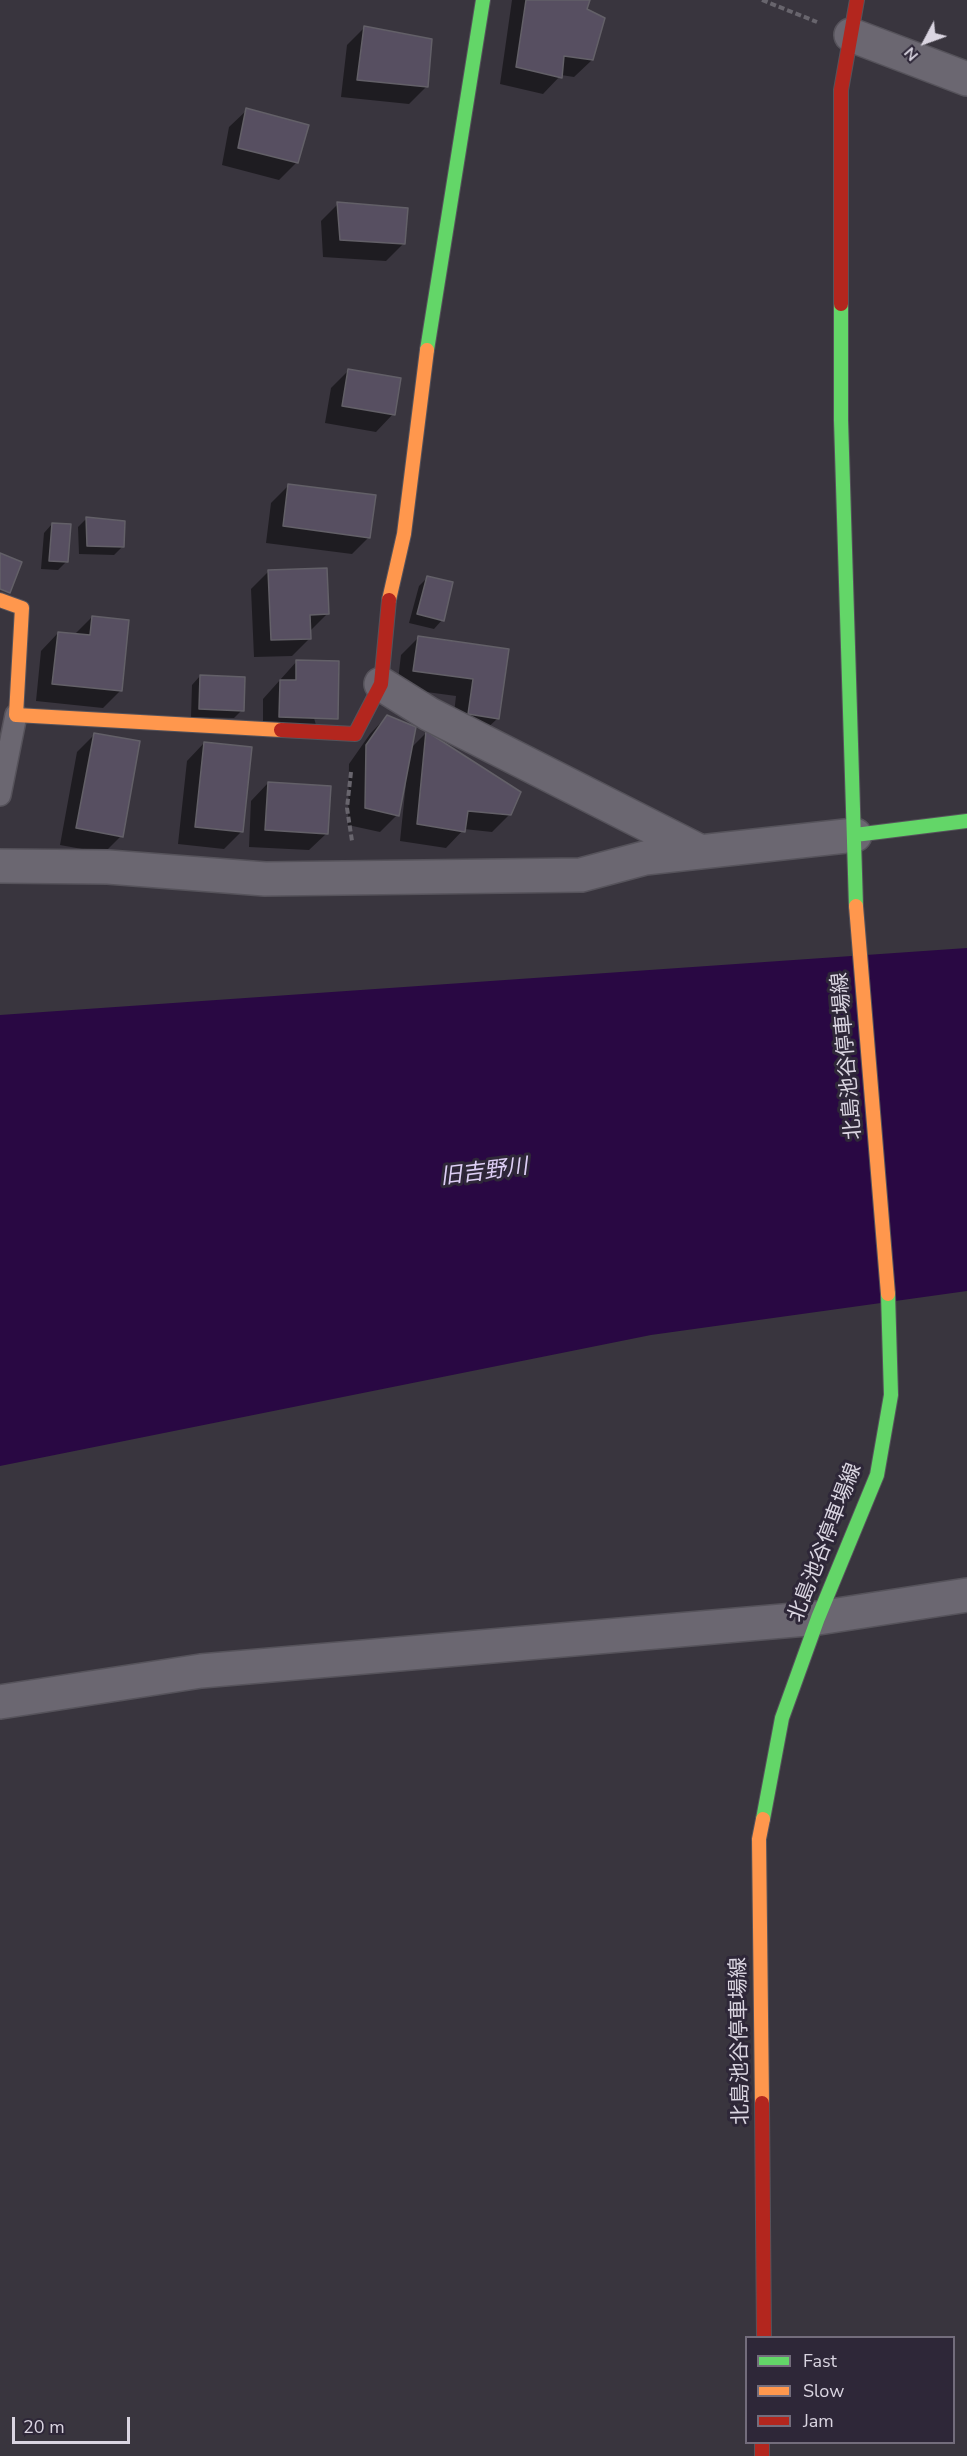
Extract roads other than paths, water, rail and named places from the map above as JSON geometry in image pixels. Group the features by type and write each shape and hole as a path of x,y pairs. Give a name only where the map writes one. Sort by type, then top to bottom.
{"street":[{"path":"0,600 22,608 16,715 356,734 381,684 390,594 404,534 422,380 483,0"},
{"name":"北島池谷停車場線","path":"764,2336 759,1839 782,1718 819,1618 878,1475 891,1395 891,1330 854,850 841,420 841,90 858,0"},
{"path":"851,35 967,79"},
{"path":"381,684 429,714 701,852"},
{"path":"0,866 108,867 265,879 581,875 645,858 701,852 854,850 967,821"},
{"path":"0,1702 201,1671 819,1618 967,1595"}],"lane":[{"path":"0,795 16,715"}],"water":[{"name":"旧吉野川","path":"967,948 967,1291 651,1335 0,1466 0,1015"}]}
